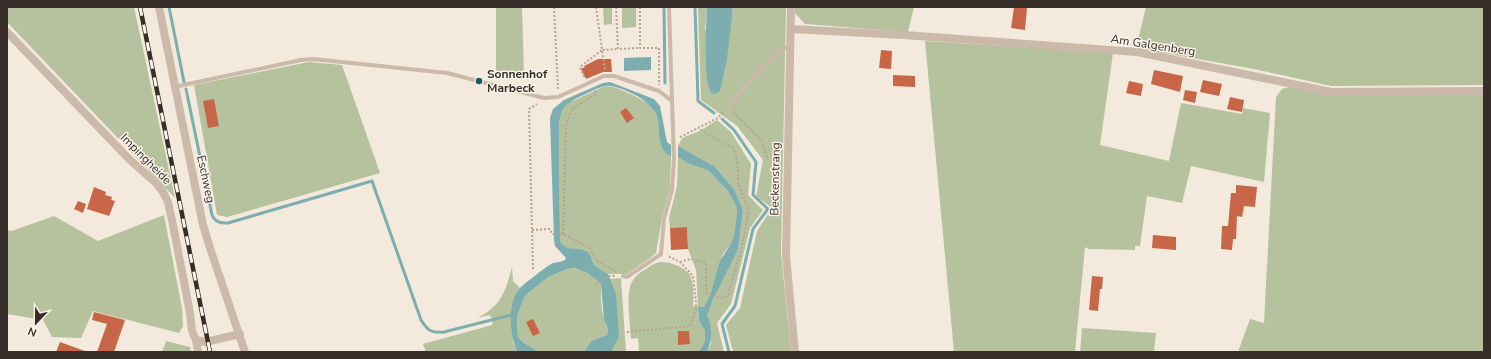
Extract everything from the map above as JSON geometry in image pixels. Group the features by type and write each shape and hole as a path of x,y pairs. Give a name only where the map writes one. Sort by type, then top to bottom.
{"street":[{"name":"Eschweg","path":"158,7 204,225 211,252 245,352"},
{"name":"Beckenstrang","path":"791,7 786,256 795,352"},
{"name":"Am Galgenberg","path":"791,29 904,35 1137,52 1331,92 1484,91"},
{"name":"Impingheide","path":"7,32 130,160 156,183 163,192 168,202 174,225 189,306 192,331 196,340 198,352"},
{"path":"196,340 205,342 240,334"}],"lane":[{"path":"623,276 628,277 661,254 664,219 672,190 674,142 669,7"},
{"path":"728,107 757,73 782,48 791,48"},
{"path":"174,87 301,60 313,60 447,73 544,98 558,97 604,76 614,76 659,91 672,101"}],"path":[{"path":"554,7 558,97"},
{"path":"596,7 606,71 604,76"},
{"path":"616,7 618,49"},
{"path":"640,7 640,48"},
{"path":"587,84 580,67 602,50 659,48 659,91"},
{"path":"563,234 566,126 572,108 596,94 595,92"},
{"path":"533,269 530,109 544,98"},
{"path":"674,142 718,118 728,107 762,140 768,160"},
{"path":"680,262 690,259 706,263 706,292 714,297 723,298 728,294 741,250 749,211 738,183 738,167 734,149 698,128"},
{"path":"532,230 550,230 552,234 563,234 590,248 597,261 623,276"},
{"path":"627,332 690,326 696,309 692,276 680,262 661,254"},
{"path":"595,286 610,276"}],"green space":[{"path":"7,7 134,7 175,198 7,22"},
{"path":"496,7 522,7 524,76 511,77 496,72"},
{"path":"603,7 612,7 612,24 604,25"},
{"path":"622,7 636,7 636,27 622,28"},
{"path":"698,7 707,7 705,30 732,15 733,7 786,7 781,253 791,352 733,352 726,325 740,308 757,231 772,208 756,196 763,160 737,126 701,100"},
{"path":"795,7 914,7 908,32 805,24 795,13"},
{"path":"1146,7 1484,7 1484,85 1331,86 1254,69 1136,48"},
{"path":"925,41 1113,53 1100,145 1169,161 1181,103 1242,114 1243,108 1270,113 1264,182 1191,166 1182,203 1147,196 1140,246 1135,246 1135,250 1089,249 1085,247 1075,352 954,352"},
{"path":"309,62 342,65 380,173 227,217 217,215 194,85"},
{"path":"605,86 616,88 635,96 652,108 657,117 662,149 671,156 670,189 662,218 656,253 627,274 608,274 601,271 594,264 590,255 580,249 568,249 563,246 560,241 559,125 561,113 566,104"},
{"path":"1289,87 1484,94 1484,352 1238,352 1250,319 1264,323 1276,97 1282,89"},
{"path":"717,120 731,132 751,164 748,195 763,210 750,228 731,304 717,323 724,352 707,352 711,344 707,316 712,302 738,250 743,210 734,189 714,166 678,146 682,138 700,131"},
{"path":"678,157 687,163 709,171 728,191 736,206 737,212 734,235 730,245 723,254 710,295 704,307 698,306 696,270 688,249 687,227 670,228 669,218 677,186"},
{"path":"164,215 182,308 183,326 179,333 93,311 81,338 52,337 43,320 7,314 7,230 12,231 54,216 98,241"},
{"path":"660,262 668,262 681,267 690,275 694,298 693,306 698,306 699,321 705,331 705,341 699,352 639,352 638,338 631,339 629,295 631,284 639,273"},
{"path":"512,267 513,281 520,288 516,295 513,342 517,352 426,352 423,344 492,325 493,322 489,315 478,318 492,308 501,297"},
{"path":"570,268 579,269 593,275 599,282 601,286 603,313 608,329 607,335 591,341 584,352 539,352 524,343 518,337 518,313 525,296 548,277"},
{"path":"621,278 626,352 612,352 610,279"},
{"path":"1082,328 1156,333 1154,352 1080,352"},
{"path":"166,341 190,347 191,352 162,352"}],"water":[{"path":"707,7 733,7 727,59 720,91 715,94 711,93 708,86 707,76"},
{"path":"651,57 651,70 624,71 624,58"},
{"path":"610,82 654,99 660,106 667,142 671,145 671,156 662,149 657,117 652,108 639,97 617,88 605,86 598,88 566,105 561,114 559,125 560,241 565,247 588,252 596,266 608,274 616,294 619,337 612,349 612,352 584,352 591,341 607,335 608,329 604,320 601,285 588,273 575,268 570,268 548,277 525,296 518,313 518,337 524,343 539,352 517,352 511,327 511,309 516,293 546,267 553,263 565,260 566,258 555,246 554,240 550,118 553,109 564,100 603,83"},
{"path":"678,146 714,166 734,189 743,210 738,250 712,302 707,316 711,334 707,352 699,352 705,341 705,331 699,321 698,306 704,307 710,295 720,261 730,245 734,235 737,212 736,206 728,191 709,171 687,163 678,157"}],"building":[{"path":"1014,7 1027,8 1025,30 1011,28"},
{"path":"881,50 892,51 891,69 879,68"},
{"path":"598,59 611,59 612,72 603,72 586,79 581,69"},
{"path":"1154,70 1183,76 1180,92 1151,84"},
{"path":"893,75 915,76 915,87 893,86"},
{"path":"1203,80 1222,84 1219,96 1200,92"},
{"path":"1129,81 1143,84 1141,96 1126,93"},
{"path":"1185,90 1197,92 1195,103 1183,100"},
{"path":"1230,97 1244,100 1242,112 1227,109"},
{"path":"214,99 219,126 208,128 203,101"},
{"path":"626,108 634,118 627,123 620,112"},
{"path":"1236,185 1257,187 1255,207 1244,206 1242,217 1237,216 1236,239 1233,239 1232,250 1221,249 1222,226 1228,226 1231,193 1236,193"},
{"path":"94,187 106,192 105,195 112,197 111,200 115,201 109,216 87,209"},
{"path":"78,201 86,204 83,213 74,209"},
{"path":"687,227 688,249 671,250 670,228"},
{"path":"1153,235 1176,237 1176,250 1152,248"},
{"path":"1092,276 1103,277 1102,289 1100,289 1098,311 1089,310"},
{"path":"94,312 125,320 114,352 97,352 107,324 92,320"},
{"path":"533,319 540,333 533,336 526,322"},
{"path":"678,331 689,331 690,344 678,345"},
{"path":"60,342 85,351 85,352 56,352"}],"waterway":[{"path":"169,7 184,82"},
{"path":"664,7 665,83"},
{"path":"695,7 698,101 714,113"},
{"path":"186,89 212,215 216,221 228,223 372,181 421,320 428,329 433,332 444,332 511,315"},
{"path":"722,119 734,130 756,162 753,195 768,209 753,229 735,306 722,324 729,352"}],"railway":[{"path":"140,7 210,352"}],"place":[{"name":"Sonnenhof Marbeck","path":"479,81"}]}
